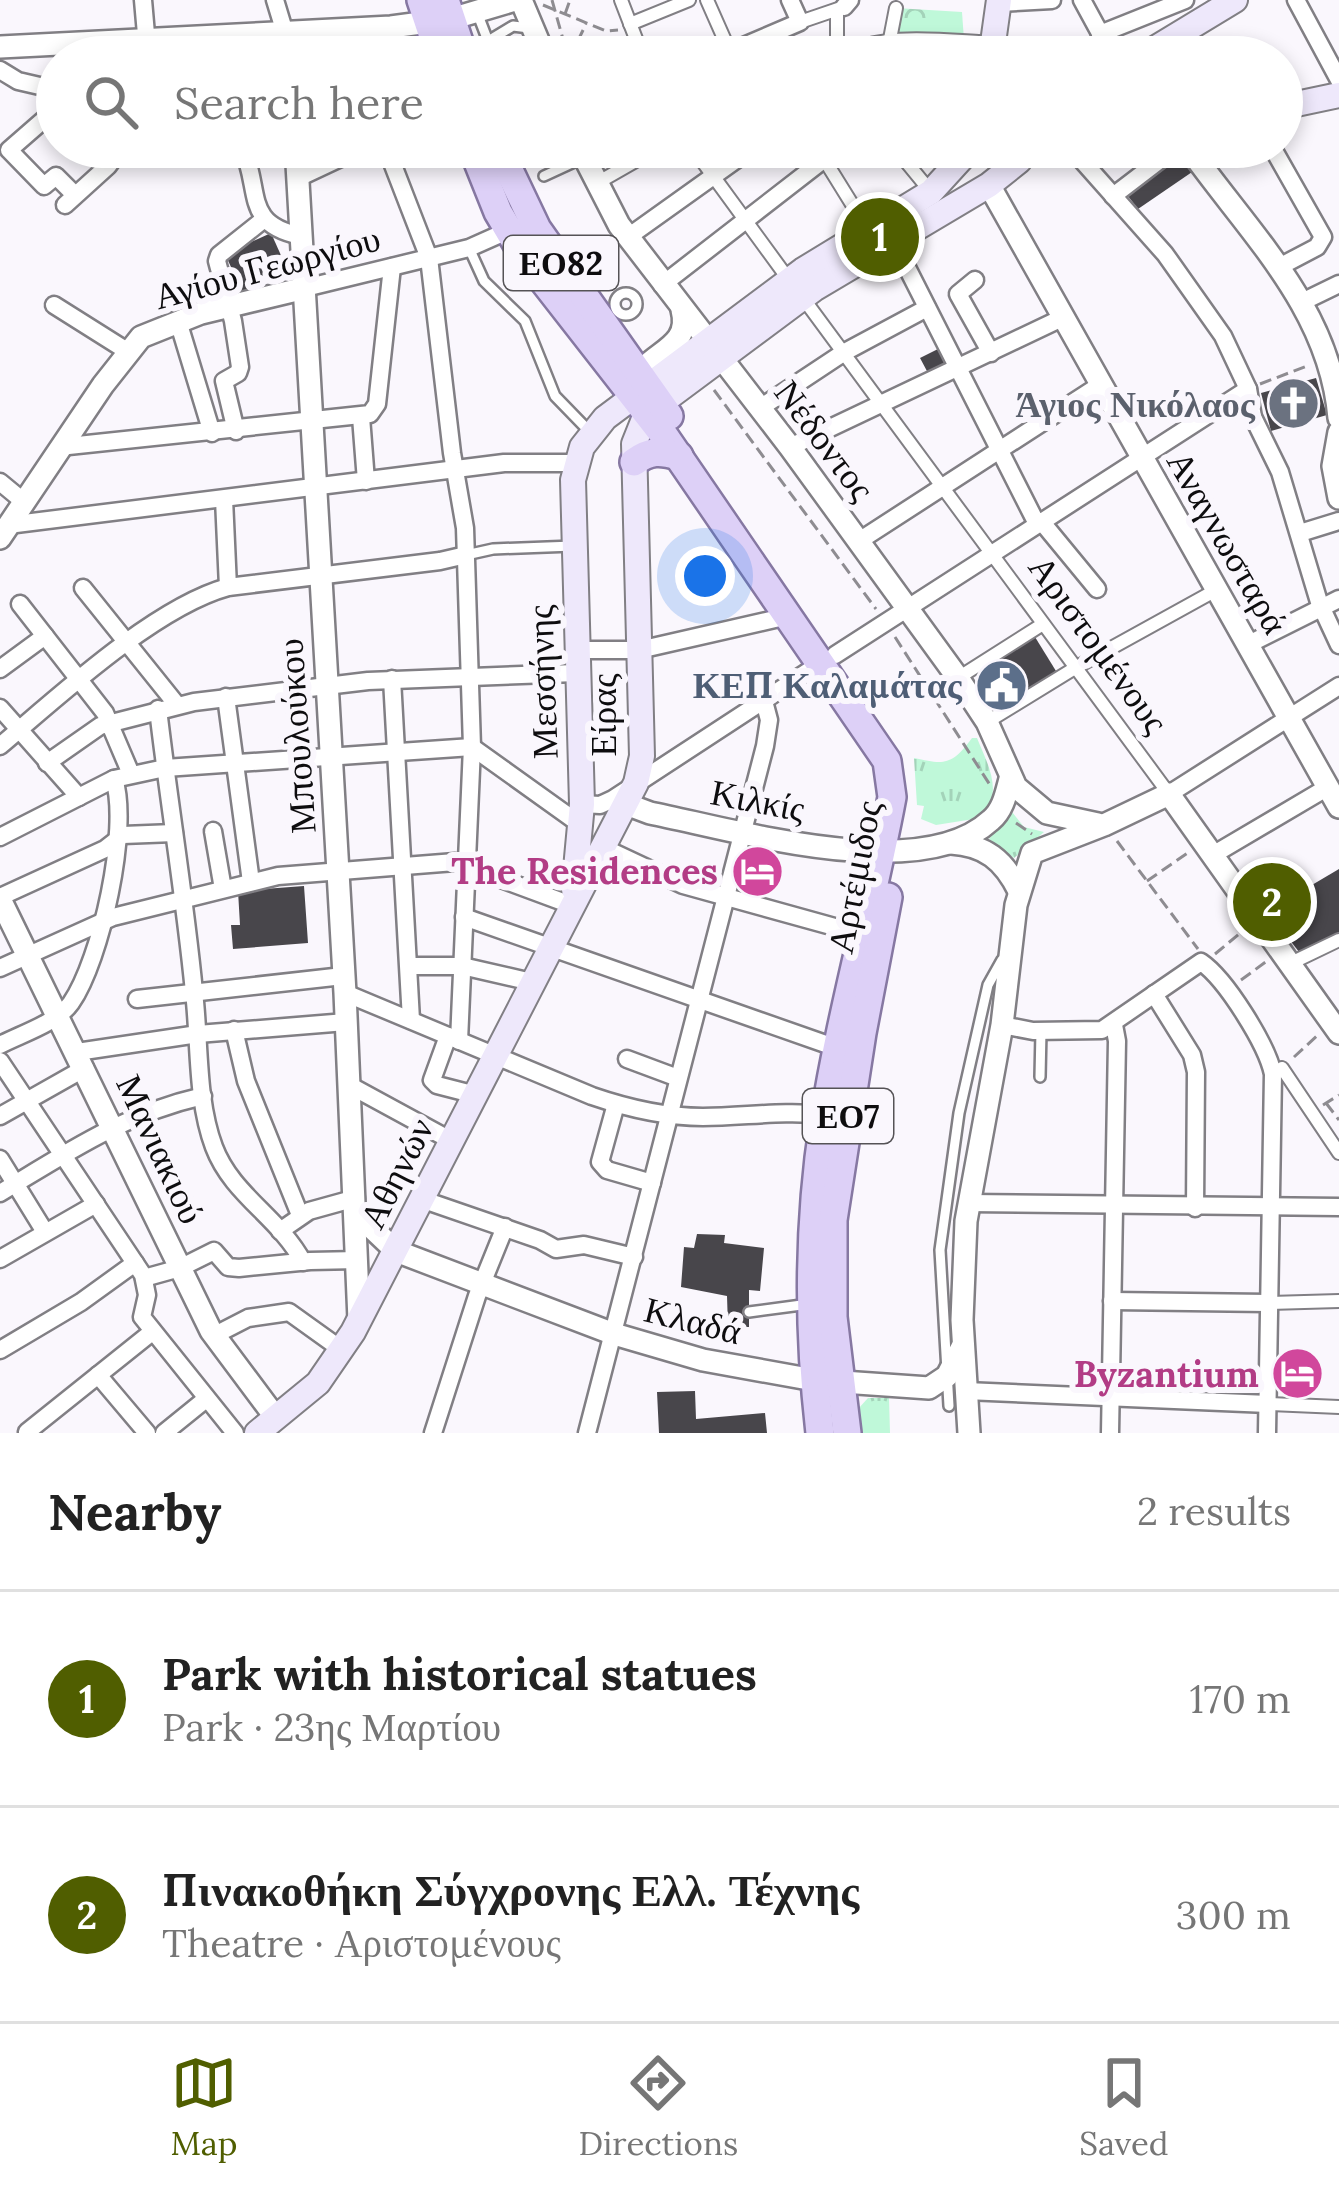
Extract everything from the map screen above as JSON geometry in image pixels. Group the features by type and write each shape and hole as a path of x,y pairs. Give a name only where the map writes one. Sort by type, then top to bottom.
{"main road":[{"path":"1176,36 1235,0"},
{"path":"994,36 999,1"},
{"path":"1303,102 1339,95"},
{"name":"Αρτέμιδος","path":"485,168 519,225 648,391 828,659 889,736 904,770 905,813 860,934 825,1115 813,1208 810,1303 828,1381 847,1433"},
{"name":"Αρτέμιδος","path":"504,168 519,225"},
{"path":"584,445 648,391 716,351 950,168"},
{"path":"796,288 893,240 989,185 1009,168"},
{"name":"Αρτέμιδος","path":"648,391 679,457 788,616 828,659"},
{"name":"Είρας","path":"569,913 631,794 642,756 628,459 648,391"},
{"path":"584,445 594,436 607,438 628,459 659,451 679,457"},
{"name":"Μεσσήνης","path":"569,913 582,814 573,547 584,445"},
{"name":"Αρτέμιδος","path":"820,1433 828,1381 833,1220 889,853"},
{"name":"Αθηνών","path":"278,1424 342,1350 569,913"}],"street":[{"path":"143,0 146,36"},
{"path":"275,0 286,36"},
{"path":"255,36 518,0 537,36"},
{"path":"621,0 635,36"},
{"path":"630,24 689,0"},
{"path":"707,0 718,36"},
{"path":"790,0 800,22"},
{"path":"999,1 1052,0"},
{"path":"1082,0 1100,34 1153,6 1185,0"},
{"path":"1296,0 1339,80"},
{"path":"766,36 843,6 839,36"},
{"path":"891,36 896,8"},
{"path":"1,57 36,55"},
{"path":"1,57 19,81 36,86"},
{"path":"36,126 8,150 44,186 56,176 70,200 106,168"},
{"path":"248,168 263,220 301,236"},
{"name":"Μπουλούκου","path":"297,168 356,1206 358,1320"},
{"path":"298,178 319,168"},
{"path":"394,168 429,258 466,555 472,747 462,966 453,1038 432,1080 476,1096"},
{"name":"Νέδοντος","path":"588,168 661,284 790,447 958,678 987,722 1010,779"},
{"path":"596,184 624,168"},
{"name":"Αριστομένους","path":"707,168 1168,794 1201,853 1279,962 1332,1024"},
{"path":"628,237 722,168"},
{"path":"661,284 812,168"},
{"path":"830,168 868,230"},
{"path":"911,168 927,187 941,168"},
{"path":"1088,168 1165,254 1223,336 1247,389 1253,417 1276,461 1321,608 1339,645"},
{"path":"1113,196 1150,168"},
{"path":"1204,168 1303,302 1336,382 1339,418"},
{"path":"1279,267 1317,247 1323,237 1284,168"},
{"name":"Αναγνωσταρά","path":"989,185 1333,797"},
{"path":"236,431 224,385 225,378 238,373 240,367 219,255 263,220"},
{"name":"Αγίου Γεωργίου","path":"4,532 127,351 148,332 469,248 519,225"},
{"path":"893,240 1039,523 1096,589"},
{"path":"59,447 311,423 362,417 374,411 392,267"},
{"path":"975,280 958,293 991,352"},
{"path":"1303,302 1339,284"},
{"path":"54,304 127,351"},
{"path":"760,408 843,353 927,308"},
{"path":"648,391 683,332 682,310"},
{"path":"790,447 1062,318"},
{"path":"178,321 212,433"},
{"path":"859,541 1100,386"},
{"path":"0,837 122,777 165,768 472,747 582,814 631,794 764,700 1247,389"},
{"path":"362,417 366,481"},
{"path":"1339,432 1339,498"},
{"path":"4,532 520,462 584,445"},
{"path":"0,482 23,501"},
{"path":"224,499 228,587"},
{"path":"1300,533 1339,521"},
{"path":"0,746 174,610 228,587 466,555"},
{"path":"82,589 177,705"},
{"path":"987,722 1218,589"},
{"path":"1249,644 1339,599"},
{"path":"0,1045 58,1014 72,1001 102,921 119,838 122,777 111,722 20,604"},
{"path":"47,763 111,722 177,705 325,685 471,676 576,661 788,616"},
{"path":"958,678 1043,624"},
{"path":"0,669 46,636"},
{"path":"392,679 411,1020"},
{"path":"969,1433 957,1399 964,1343 968,1203 1002,1025 1019,891 1031,853 1064,838 1109,831 1339,686"},
{"path":"226,697 251,882"},
{"path":"587,1433 769,726 764,700"},
{"path":"0,708 79,797"},
{"path":"158,710 212,1144 229,1179 303,1262"},
{"path":"889,853 945,843 974,832 994,818 1010,779 1042,810 1109,831"},
{"name":"Κιλκίς","path":"631,794 650,813 889,853"},
{"path":"1201,853 1333,797"},
{"path":"212,831 223,889"},
{"path":"0,898 119,838 174,833"},
{"path":"945,843 990,853 1006,868 1019,891"},
{"path":"602,847 669,880 860,934"},
{"path":"0,968 102,921 251,882 337,871 466,863 569,913"},
{"name":"Μανιακιού","path":"0,898 213,1336 278,1424"},
{"path":"464,917 837,1048"},
{"path":"1279,962 1339,940"},
{"path":"1002,1025 1098,1031 1114,1025 1201,962 1217,976 1269,1058 1273,1074 1267,1433"},
{"path":"410,966 462,966 536,983"},
{"path":"137,999 344,985 411,1020 616,1104 705,1117 783,1112 825,1115"},
{"path":"1154,994 1192,1055 1196,1072 1195,1208"},
{"path":"0,1116 81,1060 198,1034 346,1022"},
{"path":"1110,1433 1114,1025"},
{"path":"234,1030 246,1081 300,1215"},
{"path":"627,1059 678,1078"},
{"path":"0,1061 140,1270 147,1295 141,1315 235,1433"},
{"path":"1282,1068 1339,1153"},
{"path":"349,1085 452,1141"},
{"path":"8,1188 113,1125 203,1096"},
{"path":"616,1104 600,1162 607,1170 652,1183"},
{"path":"0,1159 8,1188 45,1232"},
{"path":"421,1199 556,1249 584,1245 634,1257"},
{"path":"968,1203 1339,1207"},
{"path":"0,1258 96,1204"},
{"path":"280,1231 325,1204 356,1206 396,1251"},
{"path":"433,1433 505,1227"},
{"path":"0,1350 140,1270 180,1268 214,1251 227,1267 358,1260"},
{"name":"Κλαδά","path":"396,1251 614,1334 703,1360 828,1381 929,1388 946,1376"},
{"path":"1112,1301 1339,1301"},
{"path":"213,1336 248,1318 289,1312 342,1350"},
{"path":"39,1429 152,1332"},
{"path":"946,1376 964,1343"},
{"path":"98,1375 147,1433"},
{"path":"957,1399 1111,1397 1339,1407"},
{"path":"164,1433 206,1399"}],"lane":[{"path":"445,11 481,36"},
{"path":"496,36 513,26 534,29"},
{"path":"544,176 556,168"},
{"path":"469,248 484,281 528,326 551,389 584,445"},
{"path":"637,302 661,284"},
{"path":"466,555 573,547"},
{"path":"957,1399 946,1376 940,1250 955,1133 988,985 1010,945"},
{"path":"1040,1077 1041,1031"},
{"path":"749,1312 810,1303"}],"path":[{"path":"532,0 611,32 630,24"},
{"path":"552,0 562,36"},
{"path":"565,14 570,0"},
{"path":"580,36 587,23"},
{"path":"1247,389 1327,358"},
{"path":"1109,831 1207,961 1246,928"},
{"path":"1146,882 1201,853"},
{"path":"1229,990 1279,962"},
{"path":"1282,1068 1332,1024"},
{"path":"1312,1113 1339,1095"},
{"path":"1326,1103 1339,1120"}],"green space":[{"path":"896,8 962,12 964,36 891,36"},
{"path":"977,738 992,779 988,809 980,818 936,825 921,819 924,806 917,805 914,758 946,761"},
{"path":"1012,812 1024,827 1044,832 1014,858 989,839"},
{"path":"868,1398 889,1398 890,1433 860,1433 858,1409"}],"building":[{"path":"1158,168 1195,170 1138,209 1124,191"},
{"path":"271,233 288,271 242,291 225,254"},
{"path":"940,348 947,363 928,373 920,358"},
{"name":"Άγιος Νικόλαος","path":"1316,378 1327,415 1271,431 1261,393"},
{"path":"1035,637 1056,671 999,708 977,674"},
{"path":"1339,869 1339,932 1299,952 1268,911"},
{"path":"304,886 308,943 233,949 231,925 240,925 238,891"},
{"path":"697,1234 725,1235 724,1243 764,1248 760,1291 749,1290 749,1327 728,1327 727,1296 681,1287 684,1247 694,1248"},
{"path":"695,1391 696,1419 765,1413 767,1433 659,1433 657,1392"}],"place":[{"name":"Park with historical statues","path":"880,237"},
{"name":"Άγιος Νικόλαος","path":"1294,404"},
{"name":"ΚΕΠ Καλαμάτας","path":"1001,685"},
{"name":"The Residences","path":"757,871"},
{"name":"Πινακοθήκη Σύγχρονης Ελλ. Τέχνης","path":"1272,902"},
{"name":"Byzantium","path":"1298,1374"}]}
